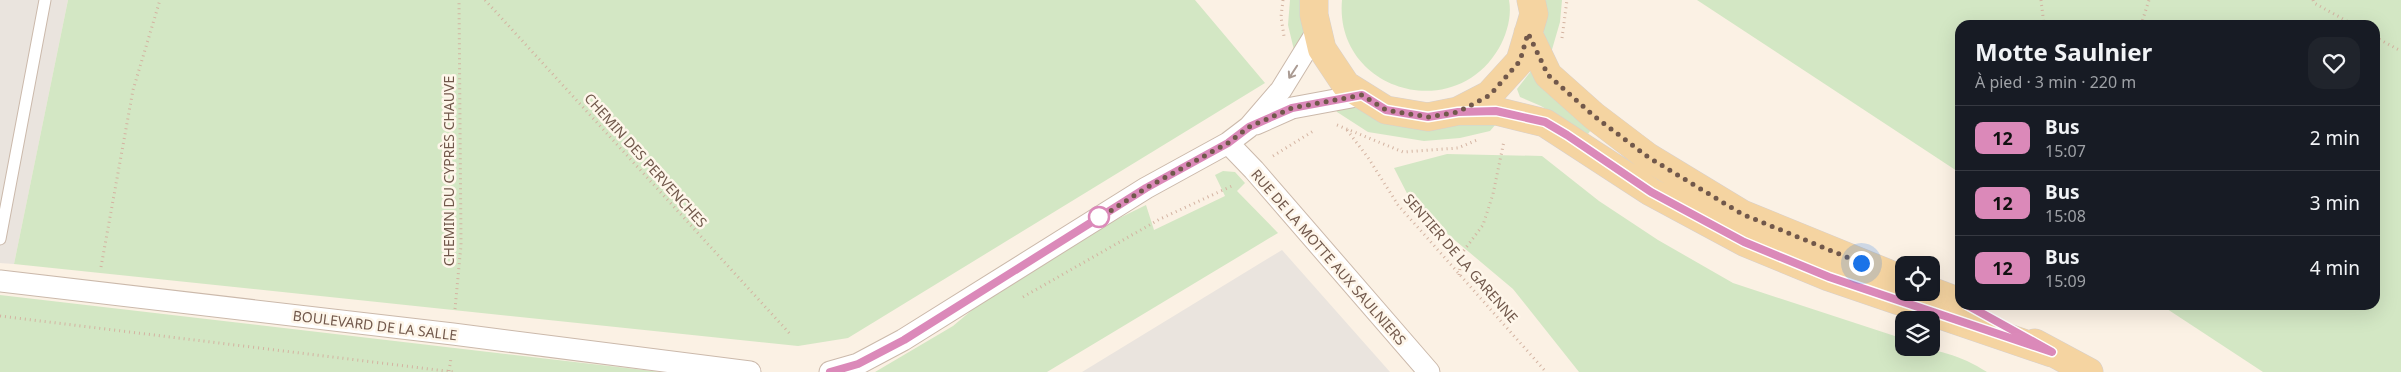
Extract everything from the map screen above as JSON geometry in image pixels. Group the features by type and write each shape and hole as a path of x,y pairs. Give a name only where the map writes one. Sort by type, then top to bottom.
{"main road":[{"path":"1314,0 1314,15 1322,49 1346,85 1386,110 1428,117 1458,112 1496,111 1545,122 1651,192 1744,242 1829,277 2052,352"},
{"path":"1458,112 1490,95 1520,61 1534,14 1532,1"},
{"path":"1528,33 1548,75 1594,116 1648,157 1742,214 1895,276"},
{"path":"1940,294 1955,300"},
{"path":"1976,310 2089,372"}],"street":[{"path":"830,372 858,364 904,340 1146,188 1228,143 1249,127 1281,90 1318,30"},
{"path":"1249,127 1292,108 1362,95"},
{"name":"RUE DE LA MOTTE AUX SAULNIERS","path":"1228,143 1254,170 1429,372"},
{"name":"BOULEVARD DE LA SALLE","path":"0,281 453,334 750,372"}],"lane":[{"path":"0,239 45,0"}],"path":[{"path":"97,292 133,90 160,0"},
{"name":"CHEMIN DU CYPRÈS CHAUVE","path":"449,372 461,245 459,0"},
{"name":"CHEMIN DES PERVENCHES","path":"484,0 791,335"},
{"path":"1283,0 1281,17 1285,42"},
{"path":"2041,0 2043,20"},
{"path":"2143,20 2149,0"},
{"path":"2313,0 2314,3 2345,20"},
{"path":"2380,40 2401,52"},
{"path":"1021,298 1160,219 1232,186 1322,126"},
{"name":"SENTIER DE LA GARENNE","path":"1346,130 1369,159 1398,205 1546,372"},
{"path":"1459,274 1462,253 1483,225 1493,194 1505,133"},
{"path":"0,316 454,372"}],"shaded area":[{"path":"0,0 68,0 14,264 0,263"},
{"path":"1282,250 1390,372 1082,372"}],"green space":[{"path":"68,0 1195,0 1265,83 848,338 798,346 14,264"},
{"path":"1290,0 1306,0 1305,30 1294,50 1288,25"},
{"path":"1342,0 1509,0 1510,6 1506,31 1499,48 1479,72 1454,86 1427,91 1401,87 1376,75 1357,56 1345,31"},
{"path":"1546,0 1562,0 1560,22 1551,53 1543,27 1543,13"},
{"path":"1697,0 2401,0 2401,372 2263,372 2169,310 2380,310 2380,20 1955,20 1955,170"},
{"path":"1535,66 1595,124 1588,134 1541,106 1520,97 1517,89"},
{"path":"1335,107 1356,108 1392,121 1502,117 1490,131 1460,138 1424,141 1368,132 1337,112"},
{"path":"1447,154 1542,156 1599,201 1658,240 1733,283 1895,336 1895,356 1940,356 1940,352 1967,361 1987,372 1579,372 1513,289 1413,205 1394,168"},
{"path":"1223,171 1235,172 1245,183 1237,191 1278,233 1047,372 875,372 953,326 984,300 1095,230 1146,205 1154,230 1225,196 1215,175"},
{"path":"0,295 661,372 0,372"}],"bus line":[{"name":"12","path":"830,372 858,364 904,340 1146,188 1228,143 1249,127 1292,108 1362,95 1386,110 1428,117 1458,112 1496,111 1545,122 1651,192 1744,242 1829,277 2052,352 1979,310"}],"route":[{"path":"1099,217 1098,219 1146,188 1228,143 1249,127 1292,108 1362,95 1386,110 1428,117 1458,112 1490,95 1520,61 1528,33 1548,75 1594,116 1648,157 1742,214 1861,263"}]}
